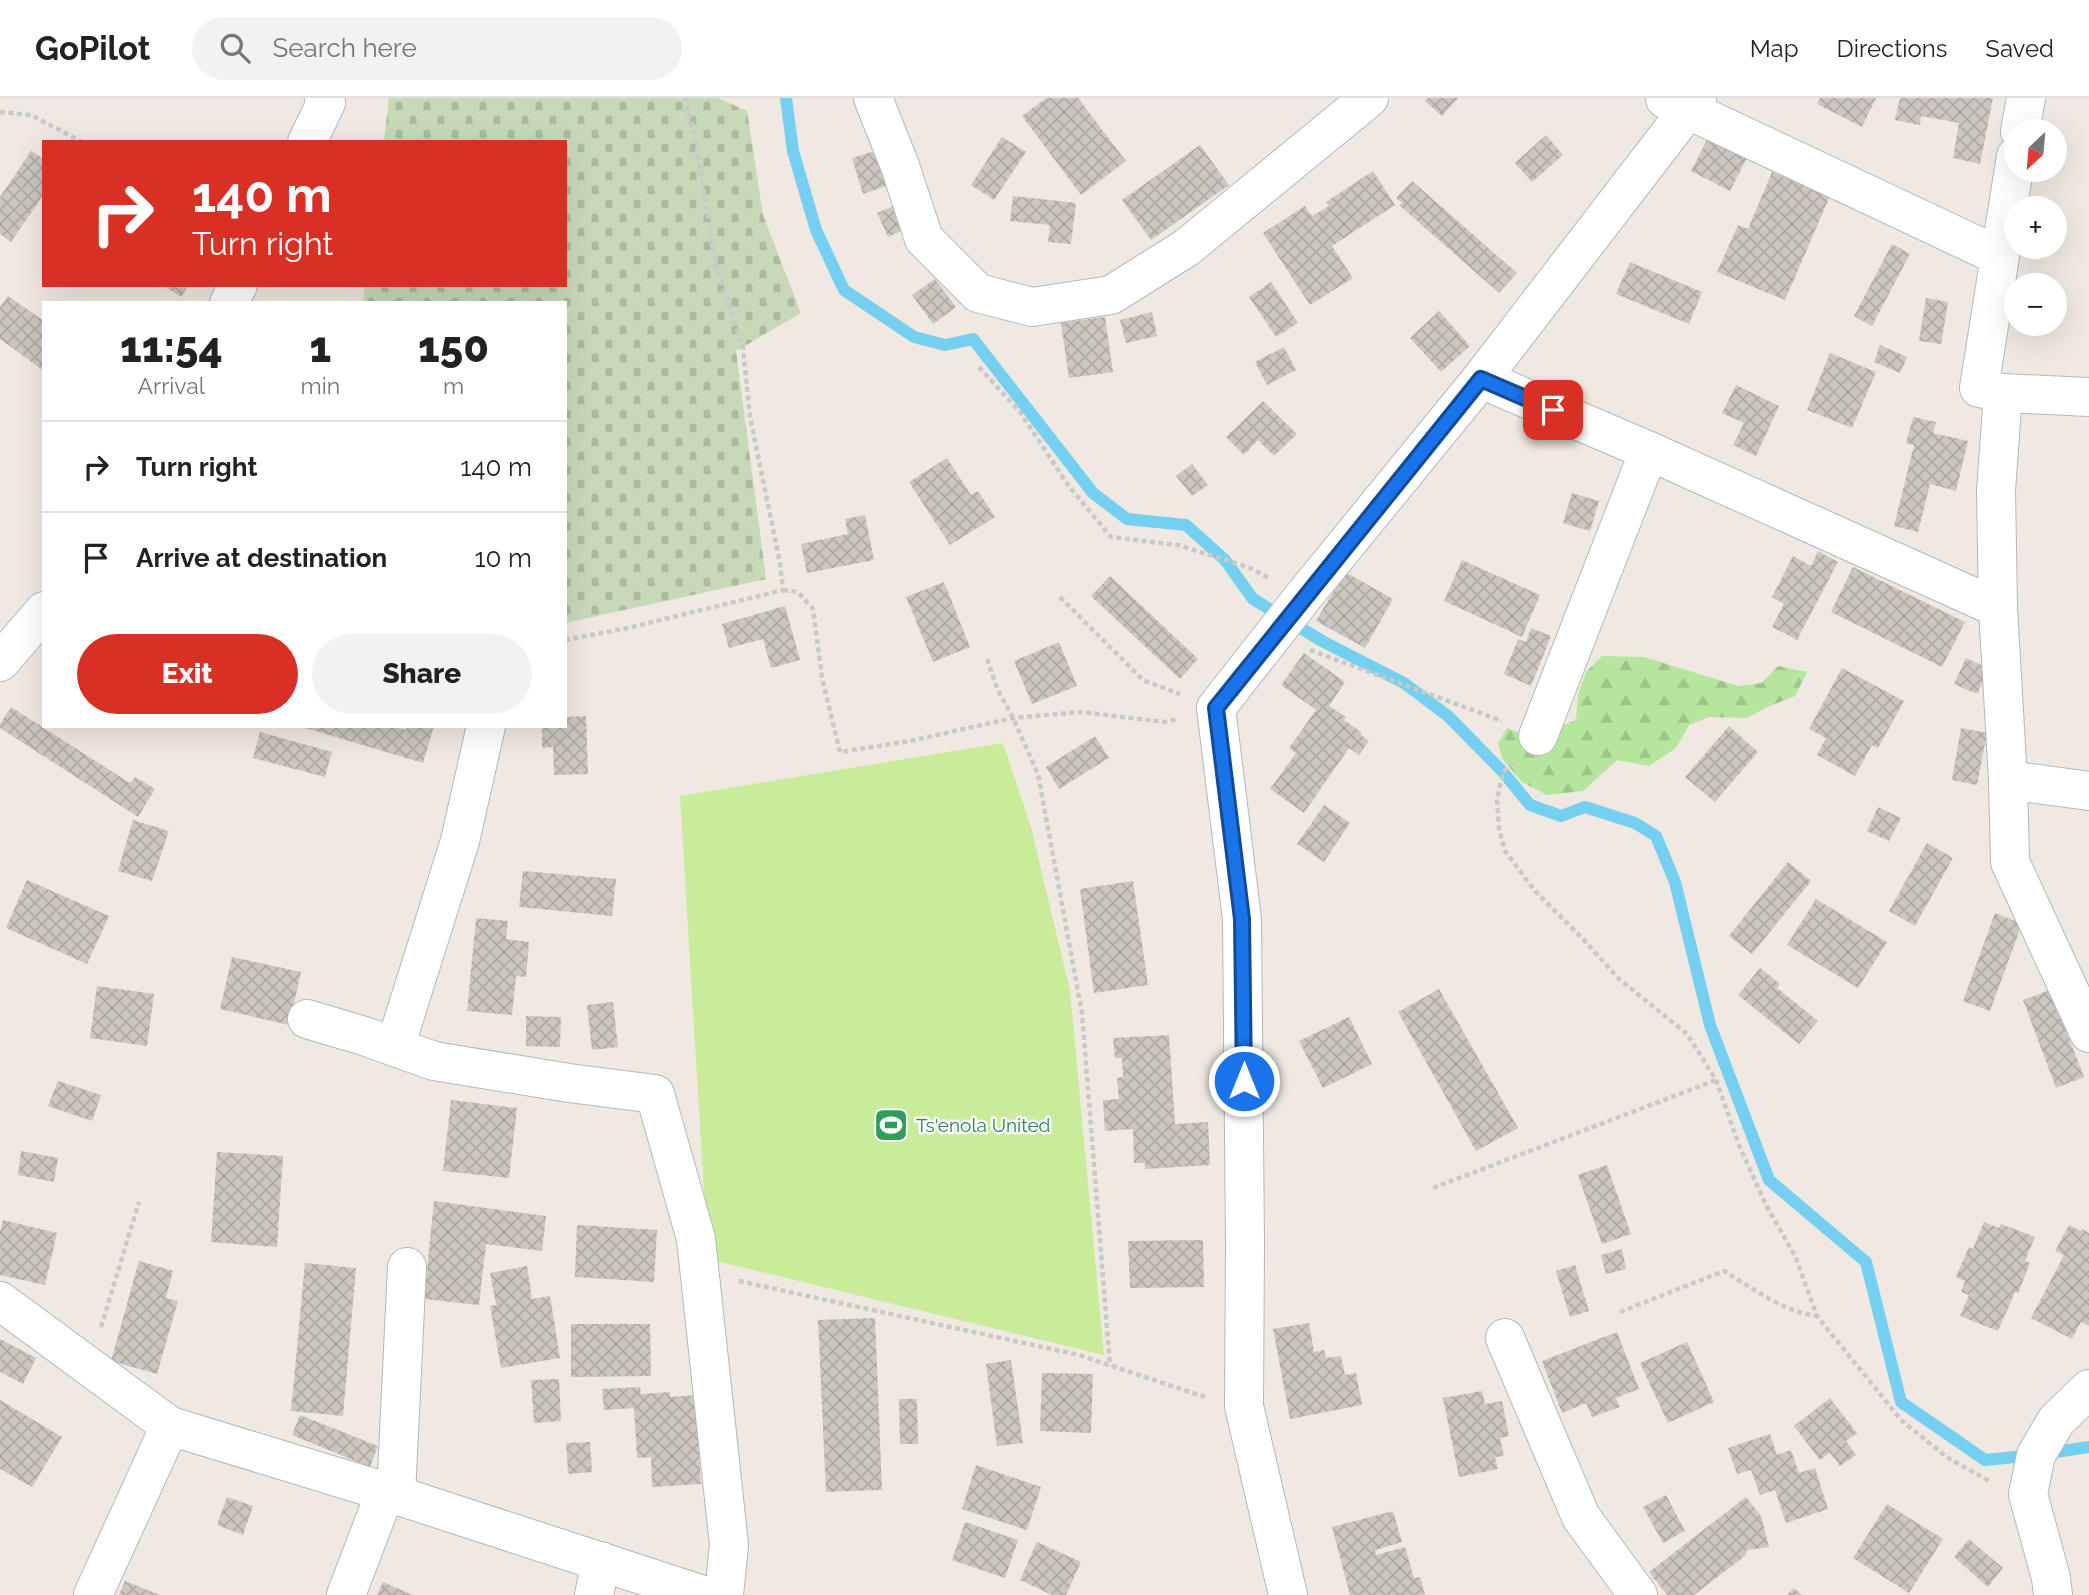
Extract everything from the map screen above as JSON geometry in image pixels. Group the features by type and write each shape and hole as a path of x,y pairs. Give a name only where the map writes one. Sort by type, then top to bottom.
{"street":[{"path":"308,140 326,103 324,98"},
{"path":"873,98 900,166 924,239 978,293 1032,307 1111,295 1186,248 1368,98"},
{"path":"2022,119 2026,98"},
{"path":"1288,1595 1244,1406 1242,919 1216,708 1481,379 1683,102 1999,256"},
{"path":"2012,182 1979,388 2003,393 2089,397"},
{"path":"1481,379 1649,451 1998,608"},
{"path":"2003,393 1996,491 1998,608 2010,862 2089,1033"},
{"path":"1538,736 1649,451"},
{"path":"0,662 42,613"},
{"path":"395,1047 460,841 486,728"},
{"path":"2008,780 2089,791"},
{"path":"307,1019 434,1061 655,1094 696,1238 729,1545 724,1595"},
{"path":"346,1595 391,1494 407,1267"},
{"path":"0,1301 170,1426 391,1494 597,1578 703,1595"},
{"path":"1505,1338 1581,1517 1638,1595"},
{"path":"2053,1595 2052,1578 2028,1494 2036,1455 2056,1421 2089,1390"},
{"path":"93,1595 170,1426"}],"path":[{"path":"685,98 697,147 716,266 743,348 750,417 780,562 783,590"},
{"path":"0,112 30,115 78,140"},
{"path":"979,367 1020,412 1068,485 1111,537 1178,545 1248,567 1303,597"},
{"path":"567,640 628,628 783,590 798,592 813,609 822,678 841,751 910,741 1013,719 1082,712 1164,722 1216,708"},
{"path":"1060,597 1143,680 1216,708"},
{"path":"1272,637 1464,706 1538,736 1503,772 1497,799 1499,829 1505,851 1535,891 1618,978 1687,1034 1716,1080 1739,1145 1766,1205 1795,1256 1817,1316 1902,1421 1948,1458 2003,1488 2028,1494"},
{"path":"987,659 997,688 1038,774 1082,1013 1111,1366"},
{"path":"1433,1188 1716,1080"},
{"path":"82,1362 98,1337 139,1202"},
{"path":"1620,1312 1724,1271 1757,1292 1802,1314 1817,1316"},
{"path":"699,1272 1079,1355 1197,1396 1244,1406"}],"green space":[{"path":"389,98 718,98 747,111 763,215 801,313 736,351 766,579 567,623 567,301 363,301 365,287 567,287 567,140 384,140"},
{"path":"1602,656 1644,657 1738,686 1762,683 1778,666 1807,672 1795,696 1747,718 1709,717 1689,725 1676,748 1649,766 1617,760 1583,791 1547,795 1522,782 1503,760 1498,744 1507,728 1526,736 1576,720 1578,695 1586,672"},
{"name":"Ts'enola United","path":"1003,743 1031,827 1070,991 1104,1355 708,1259 680,796"}],"building":[{"path":"1046,98 1078,98 1126,161 1081,195 1022,116"},
{"path":"1428,98 1458,98 1442,116 1425,101"},
{"path":"1820,98 1876,98 1862,127 1817,104"},
{"path":"1900,98 1993,98 1980,164 1953,158 1959,123 1921,116 1920,125 1895,120"},
{"path":"1710,134 1749,154 1730,191 1691,171"},
{"path":"1546,135 1563,155 1532,182 1515,163"},
{"path":"1002,137 1026,152 994,200 971,185"},
{"path":"1200,145 1229,185 1151,240 1122,200"},
{"path":"878,150 889,185 863,194 852,158"},
{"path":"31,151 42,158 42,197 11,242 0,234 0,197"},
{"path":"1373,171 1395,205 1332,246 1353,278 1310,305 1263,233 1305,206 1312,216 1329,206 1326,202"},
{"path":"1772,172 1830,196 1785,300 1717,272 1738,225 1748,229"},
{"path":"1412,181 1517,273 1499,293 1399,205 1402,203 1396,198"},
{"path":"1013,196 1076,203 1071,244 1048,242 1050,225 1010,221"},
{"path":"896,205 906,229 888,237 877,213"},
{"path":"1892,244 1910,254 1872,326 1854,316"},
{"path":"1630,262 1702,292 1689,324 1616,294"},
{"path":"935,279 956,307 933,324 912,295"},
{"path":"1271,282 1298,323 1276,337 1249,297"},
{"path":"165,287 188,287 181,297"},
{"path":"8,296 42,320 42,370 0,339 0,307"},
{"path":"1926,298 1948,302 1941,344 1919,341"},
{"path":"1439,311 1470,346 1441,372 1410,338"},
{"path":"1152,312 1157,336 1126,343 1120,320"},
{"path":"1105,317 1113,372 1069,378 1061,323"},
{"path":"1880,345 1907,357 1900,373 1874,362"},
{"path":"1284,347 1296,370 1267,385 1255,362"},
{"path":"1830,353 1876,372 1852,428 1807,410"},
{"path":"1736,385 1779,406 1756,456 1733,445 1744,423 1722,413"},
{"path":"1263,401 1297,434 1274,456 1258,440 1244,455 1226,437"},
{"path":"1913,417 1936,422 1933,433 1968,441 1956,491 1930,484 1918,532 1894,526 1914,445 1906,443"},
{"path":"947,458 971,495 978,491 995,517 950,545 909,482"},
{"path":"1192,464 1208,485 1192,496 1176,476"},
{"path":"1572,493 1599,501 1590,531 1563,523"},
{"path":"865,515 874,560 807,573 801,544 848,534 845,519"},
{"path":"1818,551 1838,562 1797,640 1772,627 1784,604 1772,597 1793,556 1811,566"},
{"path":"1462,560 1540,595 1522,637 1444,601"},
{"path":"1853,567 1965,622 1942,667 1831,612"},
{"path":"1345,572 1393,599 1365,648 1316,621"},
{"path":"1110,576 1198,659 1180,679 1091,596"},
{"path":"944,582 970,647 933,662 906,597"},
{"path":"785,606 800,660 771,668 763,639 729,648 722,624"},
{"path":"1531,628 1551,636 1531,686 1504,674 1518,639 1526,642"},
{"path":"1059,642 1077,686 1032,704 1014,661"},
{"path":"1304,653 1345,682 1329,706 1346,717 1344,720 1369,741 1359,755 1349,748 1304,813 1270,789 1296,753 1289,748 1316,710 1281,685"},
{"path":"1966,658 1989,669 1977,694 1954,684"},
{"path":"1842,668 1904,701 1878,748 1872,745 1855,776 1817,755 1826,738 1809,729"},
{"path":"11,707 130,783 135,777 155,789 138,817 0,728"},
{"path":"586,716 588,774 554,775 553,747 542,748 542,728 567,728 567,717"},
{"path":"1729,726 1758,752 1715,802 1685,777"},
{"path":"305,728 433,728 423,763"},
{"path":"1961,728 1987,733 1977,785 1952,780"},
{"path":"260,732 332,752 325,777 253,758"},
{"path":"1095,736 1109,758 1059,789 1046,767"},
{"path":"1324,805 1350,823 1324,862 1297,844"},
{"path":"1878,807 1901,818 1889,841 1867,831"},
{"path":"133,820 169,831 152,881 118,871"},
{"path":"1927,843 1953,858 1915,926 1889,911"},
{"path":"1788,862 1811,881 1752,954 1729,936"},
{"path":"523,871 616,879 612,916 519,907"},
{"path":"27,880 109,916 87,964 6,928"},
{"path":"1133,881 1148,985 1094,993 1080,889"},
{"path":"1816,899 1887,942 1858,988 1787,945"},
{"path":"1995,913 2022,924 1990,1011 1963,1001"},
{"path":"476,918 508,921 506,939 529,942 526,977 516,976 512,1015 467,1011"},
{"path":"232,957 301,972 289,1025 220,1009"},
{"path":"1760,968 1780,984 1777,988 1818,1021 1799,1044 1738,995"},
{"path":"97,986 154,994 147,1046 90,1038"},
{"path":"1439,989 1518,1128 1476,1151 1398,1012"},
{"path":"2050,990 2084,1077 2056,1088 2023,1000"},
{"path":"613,1002 618,1047 592,1050 587,1005"},
{"path":"526,1016 561,1017 560,1047 526,1046"},
{"path":"1349,1017 1372,1064 1323,1088 1299,1041"},
{"path":"1169,1035 1175,1124 1208,1122 1210,1165 1145,1169 1145,1163 1134,1163 1133,1129 1105,1131 1103,1100 1119,1099 1117,1078 1123,1077 1122,1058 1115,1058 1113,1038"},
{"path":"58,1081 101,1095 92,1121 48,1106"},
{"path":"451,1100 517,1108 509,1178 443,1171"},
{"path":"21,1151 58,1158 54,1182 18,1175"},
{"path":"217,1152 283,1156 277,1247 211,1242"},
{"path":"1607,1165 1631,1234 1602,1244 1578,1175"},
{"path":"434,1201 546,1216 542,1251 486,1244 479,1305 424,1299"},
{"path":"3,1220 57,1233 45,1285 0,1275 0,1232"},
{"path":"1984,1222 1999,1228 2001,1224 2035,1237 2025,1261 2030,1263 1998,1331 1960,1316 1969,1295 1961,1292 1965,1281 1956,1277 1969,1247 1973,1249"},
{"path":"577,1225 657,1230 654,1282 575,1277"},
{"path":"2069,1225 2089,1233 2089,1326 2081,1322 2072,1339 2031,1318 2064,1255 2055,1251"},
{"path":"1203,1240 1204,1287 1130,1288 1128,1241"},
{"path":"1622,1249 1626,1269 1606,1274 1601,1255"},
{"path":"139,1261 173,1271 166,1298 178,1301 157,1374 111,1361"},
{"path":"305,1263 356,1268 343,1416 291,1411"},
{"path":"1575,1265 1589,1311 1570,1317 1556,1271"},
{"path":"527,1266 532,1299 550,1296 560,1358 501,1368 490,1306 496,1305 490,1273"},
{"path":"875,1318 882,1490 826,1492 818,1320"},
{"path":"1309,1323 1314,1352 1324,1350 1326,1358 1341,1356 1345,1375 1356,1373 1362,1405 1290,1419 1273,1329"},
{"path":"571,1324 650,1324 651,1376 571,1377"},
{"path":"1617,1332 1639,1389 1616,1398 1620,1407 1592,1417 1586,1403 1562,1413 1542,1361"},
{"path":"0,1339 36,1358 23,1384 0,1372"},
{"path":"1687,1342 1714,1402 1668,1423 1640,1363"},
{"path":"1011,1360 1023,1443 997,1446 986,1364"},
{"path":"1042,1373 1093,1374 1091,1433 1040,1431"},
{"path":"559,1379 561,1421 534,1423 531,1380"},
{"path":"640,1387 641,1394 670,1392 670,1397 695,1395 701,1484 652,1487 651,1457 637,1458 634,1408 604,1410 602,1389"},
{"path":"1482,1391 1485,1404 1502,1401 1509,1436 1500,1438 1504,1456 1495,1457 1498,1469 1459,1477 1443,1398"},
{"path":"1830,1398 1857,1433 1846,1441 1856,1455 1840,1466 1830,1453 1820,1460 1794,1426"},
{"path":"899,1399 917,1399 918,1444 900,1444"},
{"path":"0,1400 62,1437 32,1487 0,1469"},
{"path":"300,1415 378,1446 370,1467 292,1435"},
{"path":"1770,1434 1777,1455 1791,1450 1799,1473 1815,1468 1828,1509 1786,1523 1775,1490 1760,1495 1751,1470 1737,1474 1728,1448"},
{"path":"590,1442 592,1472 568,1474 566,1443"},
{"path":"976,1465 1041,1487 1027,1530 962,1509"},
{"path":"1666,1495 1685,1531 1663,1543 1643,1507"},
{"path":"227,1497 253,1506 243,1535 217,1525"},
{"path":"1746,1497 1761,1516 1769,1547 1747,1550 1745,1556 1694,1595 1667,1595 1649,1572"},
{"path":"1887,1504 1943,1539 1909,1593 1853,1558"},
{"path":"1393,1511 1402,1542 1375,1550 1376,1555 1405,1547 1414,1578 1420,1577 1425,1595 1350,1595 1332,1527"},
{"path":"965,1522 1018,1540 1005,1578 952,1560"},
{"path":"1969,1539 2003,1568 1988,1587 1954,1557"},
{"path":"1037,1542 1081,1562 1066,1595 1052,1595 1020,1580"},
{"path":"125,1581 160,1595 119,1595"},
{"path":"383,1582 413,1595 377,1595"},
{"path":"1794,1588 1802,1595 1787,1595"}],"waterway":[{"path":"786,98 793,151 816,230 844,290 914,337 945,345 973,339 1093,493 1127,519 1186,525 1225,560 1253,599 1322,641 1404,683 1448,716 1503,772 1530,805 1561,816 1585,807 1635,823 1656,836 1675,882 1710,1025 1769,1180 1866,1262 1901,1402 1985,1460 2089,1447"}],"place":[{"name":"Ts'enola United","path":"891,1125"}],"route":[{"path":"1244,1081 1242,919 1216,708 1481,379 1553,410"}]}
